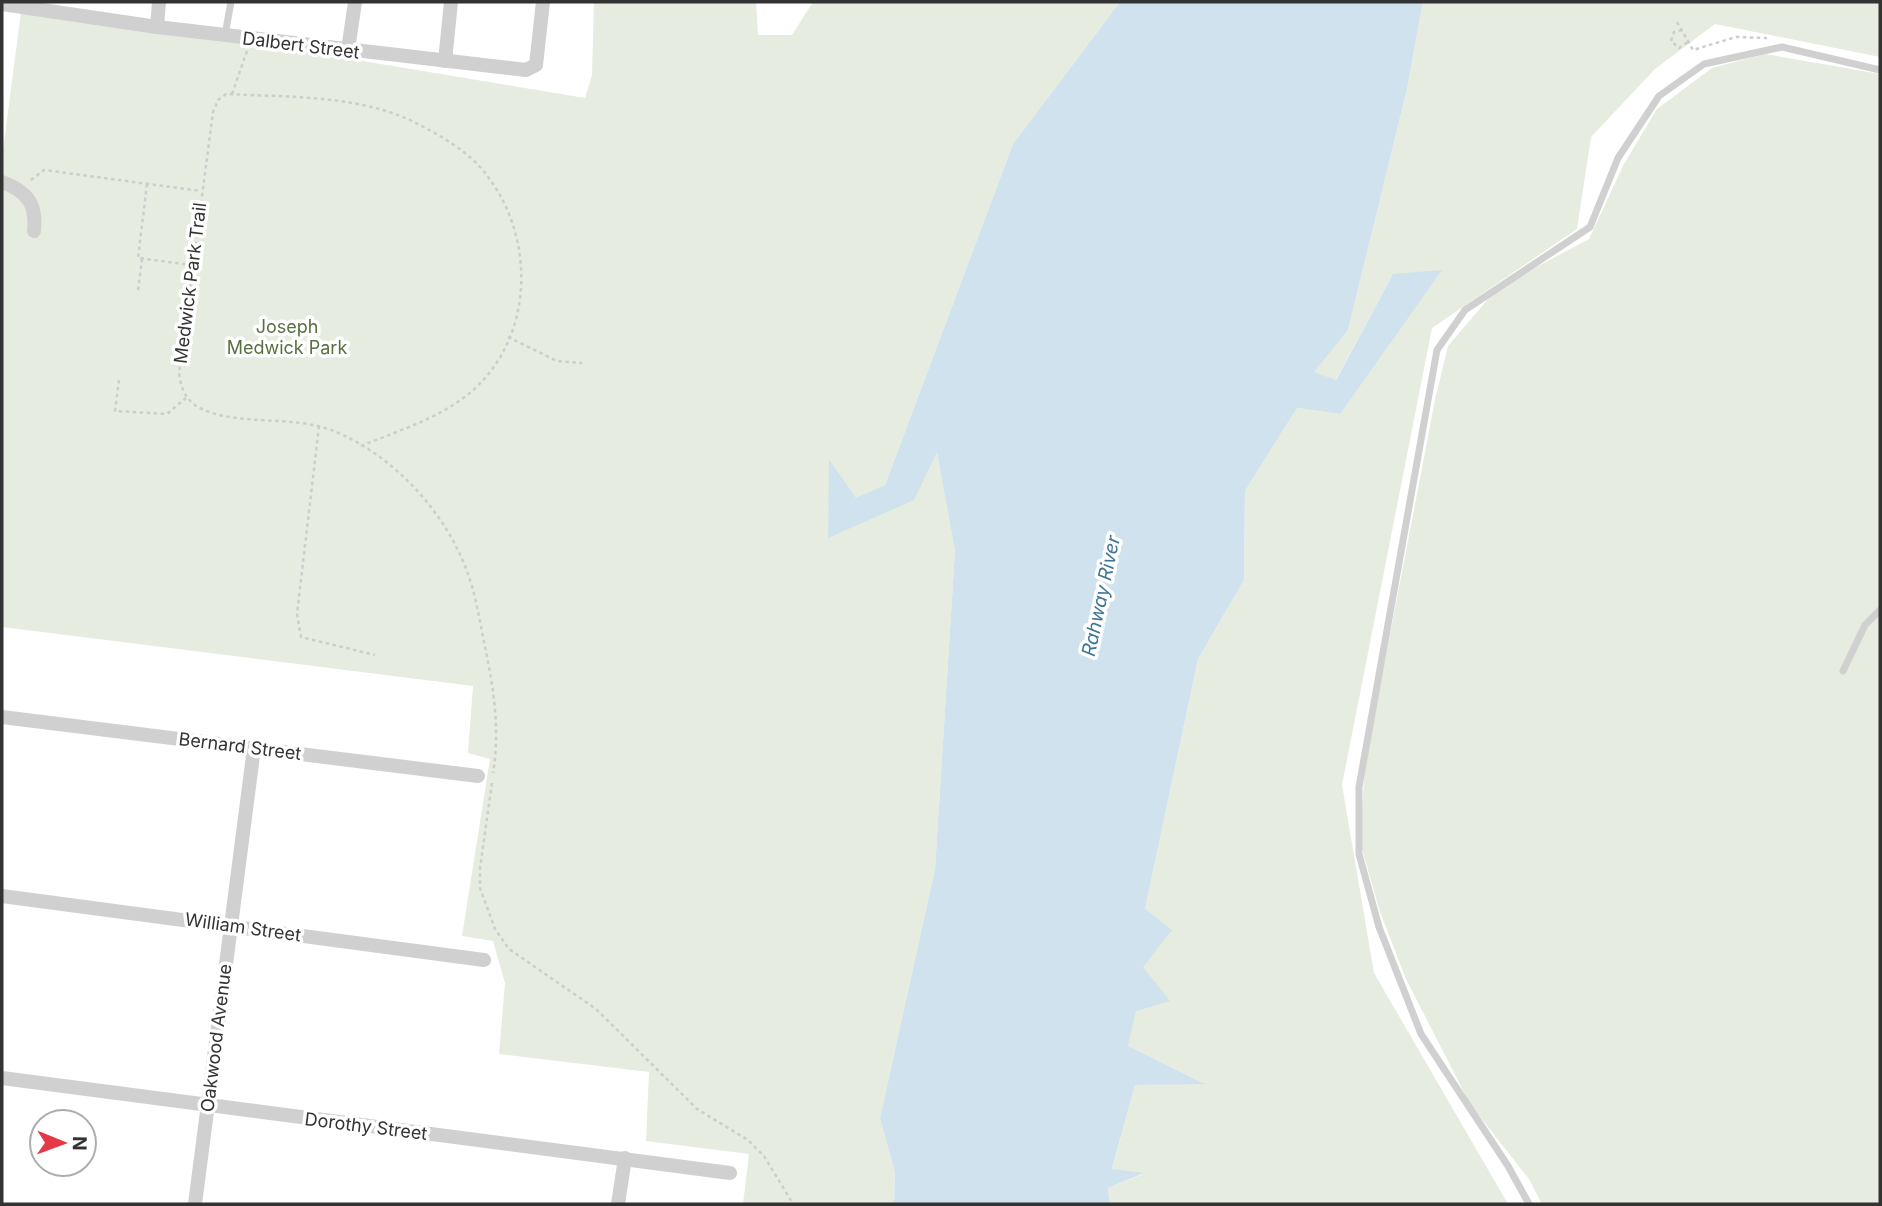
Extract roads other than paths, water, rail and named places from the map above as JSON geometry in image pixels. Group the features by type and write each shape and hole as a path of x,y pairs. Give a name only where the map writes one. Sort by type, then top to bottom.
{"street":[{"path":"157,27 159,2"},
{"path":"348,50 355,2"},
{"path":"445,61 451,2"},
{"name":"Dalbert Street","path":"2,4 225,36 526,70 536,65 543,2"},
{"path":"2,182 18,189 36,214 34,231"},
{"name":"Bernard Street","path":"2,717 478,776"},
{"name":"Oakwood Avenue","path":"195,1204 254,748"},
{"name":"William Street","path":"2,896 484,960"},
{"name":"Dorothy Street","path":"2,1078 208,1107 730,1173"},
{"path":"618,1204 625,1158"}],"lane":[{"path":"225,36 231,2"},
{"path":"1529,1204 1508,1166 1422,1034 1379,927 1359,854 1359,787 1437,350 1465,310 1590,228 1618,159 1659,96 1704,64 1782,47 1880,70"},
{"path":"1843,671 1865,625 1880,610"}],"water":[{"name":"Rahway River","path":"1120,2 1423,2 1407,89 1348,330 1314,372 1336,380 1393,274 1442,270 1340,414 1297,408 1245,491 1244,580 1198,659 1145,909 1172,930 1143,967 1170,1001 1136,1011 1128,1046 1205,1084 1135,1085 1112,1169 1144,1173 1108,1188 1110,1204 894,1204 895,1173 880,1118 935,869 955,551 937,452 914,500 828,538 829,459 856,498 885,485 1013,144"}],"park label":[{"name":"Joseph Medwick Park","path":"287,336"}]}
